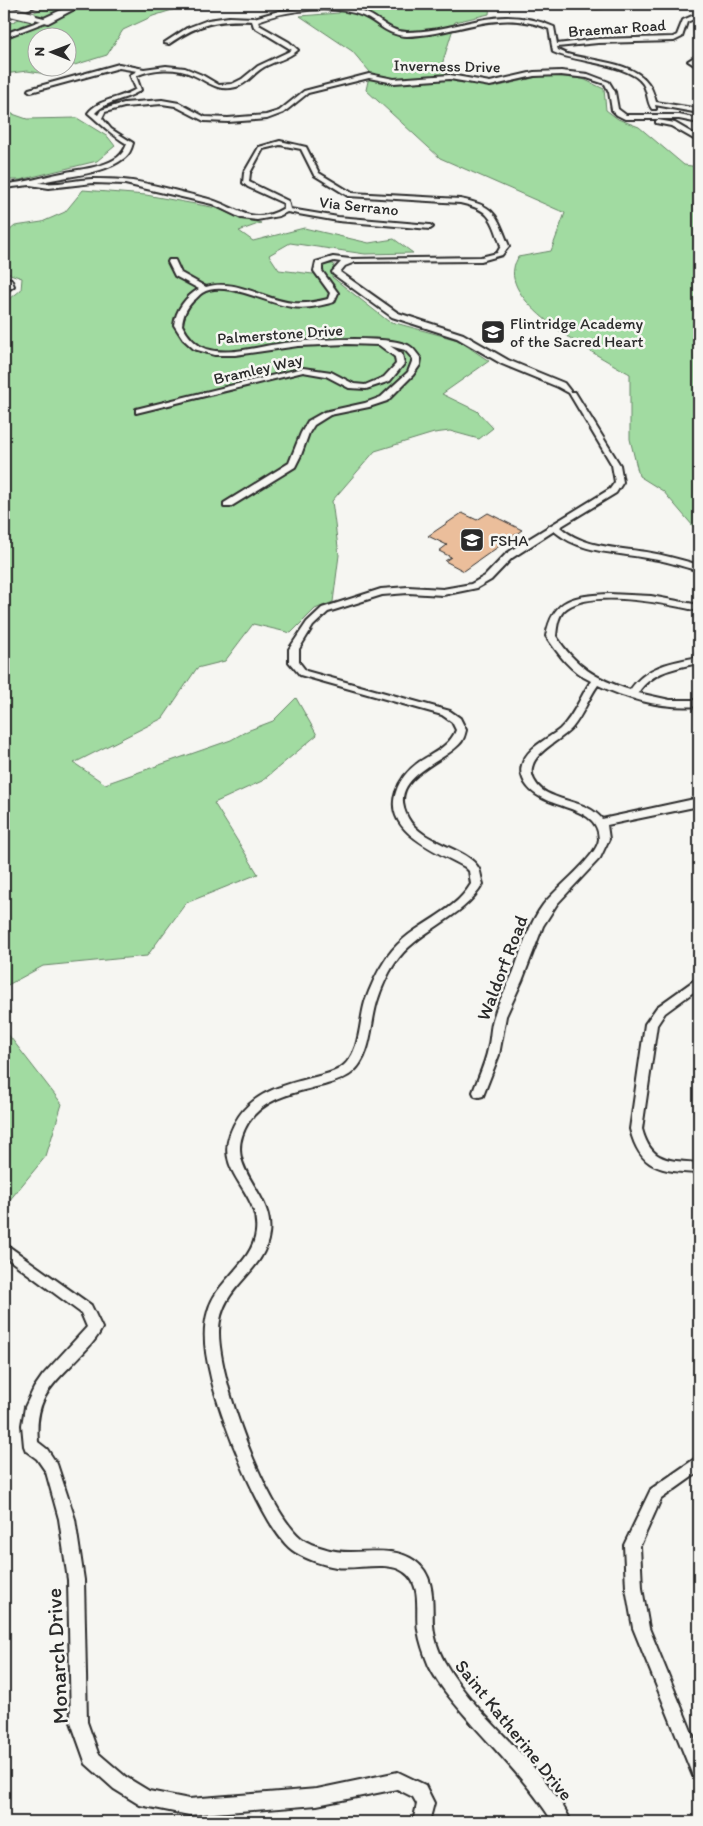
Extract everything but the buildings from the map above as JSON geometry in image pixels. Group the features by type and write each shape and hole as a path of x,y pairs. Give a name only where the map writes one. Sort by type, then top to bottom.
{"highway":[{"path":"4,8 10,4"},
{"path":"4,17 35,4"}],"main road":[{"path":"4,8 45,21 80,4"}],"street":[{"path":"582,4 597,6 623,4"},
{"path":"167,43 184,31 213,18 255,20 270,13 284,12 344,10 371,18 385,30 407,34 501,18 525,18 536,20 552,28 555,51 567,57 617,67 635,75 646,84 653,103 652,105 660,110 699,115"},
{"name":"Braemar Road","path":"554,46 598,41 674,39 680,36 685,21 699,15"},
{"path":"31,90 119,66 142,70 158,68 189,72 201,76 209,84 221,87 239,85 258,68 288,56 295,50 291,45 265,34 256,26 255,20"},
{"path":"4,36 45,21"},
{"path":"699,56 691,61 699,66"},
{"path":"33,184 61,175 102,168 128,151 130,146 128,140 114,134 99,118 90,113 94,107 131,96 139,89 133,75 142,70"},
{"name":"Inverness Drive","path":"99,118 103,111 110,108 138,103 162,102 177,104 204,119 256,118 281,112 306,92 362,77 402,81 450,77 490,84 526,75 548,73 588,76 607,83 612,92 614,109 618,114 625,117"},
{"path":"653,103 699,111"},
{"path":"625,117 679,117 699,121"},
{"path":"625,117 673,124 699,140"},
{"path":"4,186 33,184 49,186 94,181 125,182 214,202 249,217 272,216 286,210 288,207 286,202 246,183 247,173 258,150 269,144 289,144 304,148 316,174 350,195 460,201 483,207 492,213 505,246 500,254 486,258 349,261"},
{"name":"Via Serrano","path":"286,210 338,219 430,227"},
{"name":"Palmerstone Drive","path":"227,505 292,465 297,459 307,428 311,423 326,415 382,400 408,377 417,363 413,351 402,346 379,343 310,343 232,353 204,351 193,345 180,330 178,320 193,295 203,288 231,288 291,306 319,304 331,300 334,294 318,271 319,264 333,259 349,261"},
{"name":"Saint Katherine Drive","path":"349,261 336,269 338,275 395,315 460,336 505,362 558,384 570,392 616,466 619,482 605,498 578,512 509,556 488,578 474,586 443,592 384,591 332,607 320,614 310,624 294,649 294,662 303,673 446,712 456,720 461,730 457,742 412,772 400,793 399,811 403,820 419,837 469,864 474,870 477,884 470,895 451,911 413,936 390,961 371,1002 359,1055 354,1064 340,1075 277,1093 264,1099 244,1117 234,1137 232,1154 234,1165 263,1217 263,1233 255,1256 223,1291 215,1310 213,1322 214,1347 223,1395 266,1503 294,1542 328,1559 374,1558 404,1563 419,1575 425,1597 427,1636 440,1670 474,1712 548,1796 563,1822"},
{"path":"172,262 178,274 203,288"},
{"path":"4,279 10,286 4,291"},
{"name":"Bramley Way","path":"139,411 303,370 328,374 352,386 373,386 387,379 400,364 399,356 394,351 379,343"},
{"path":"555,528 567,539 584,545 649,555 699,568"},
{"path":"699,608 671,601 600,597 581,598 562,607 555,615 552,636 570,662 598,680 664,704 699,703"},
{"path":"633,693 638,684 655,670 699,660"},
{"path":"598,680 589,690 582,708 566,728 530,758 526,773 532,786 548,798 585,810 600,823 699,802"},
{"name":"Waldorf Road","path":"479,1092 496,1042 500,1016 516,981 527,946 546,909 601,849 604,841 600,823"},
{"path":"699,982 661,1010 651,1024 636,1129 638,1143 644,1154 656,1162 670,1166 699,1168"},
{"name":"Monarch Drive","path":"4,1249 86,1309 95,1328 86,1342 52,1373 40,1388 30,1414 28,1432 31,1446 42,1454 52,1470 68,1519 76,1580 79,1722 92,1758 120,1783 146,1799 189,1807 317,1797 398,1780 419,1791 426,1803 421,1822"},
{"path":"699,1464 656,1494 632,1545 634,1588 641,1628 699,1770"}],"green space":[{"path":"52,4 191,4 153,16 123,30 107,55 78,64 78,28 28,28 28,71 4,74 4,26"},
{"path":"344,4 490,4 489,14 455,22 441,68 456,82 495,87 546,75 583,79 604,89 606,110 618,119 639,127 684,165 699,167 699,533 663,491 639,476 630,439 630,374 558,330 524,299 515,283 514,267 518,257 551,251 565,213 440,158 366,90 370,72 352,51 300,16 339,13"},
{"path":"4,111 27,119 77,118 108,137 115,146 97,161 20,180 4,180"},
{"path":"83,190 146,195 217,208 237,217 261,223 239,231 253,241 304,228 369,243 394,239 413,253 365,254 290,243 269,255 279,270 313,274 325,264 334,264 332,277 388,321 458,340 489,361 442,394 477,411 493,428 479,439 450,431 434,433 375,451 332,501 339,555 333,602 315,609 291,633 253,624 225,661 197,668 163,718 74,763 105,784 231,740 247,731 273,721 296,698 317,735 262,781 214,803 258,874 186,903 147,956 43,966 4,987 4,299 11,298 21,290 22,278 4,272 4,235 15,226 42,222 65,212"},
{"path":"4,1029 62,1104 46,1156 4,1207"}],"place":[{"name":"Flintridge Academy of the Sacred Heart","path":"493,332"},
{"name":"FSHA","path":"472,540"}]}
